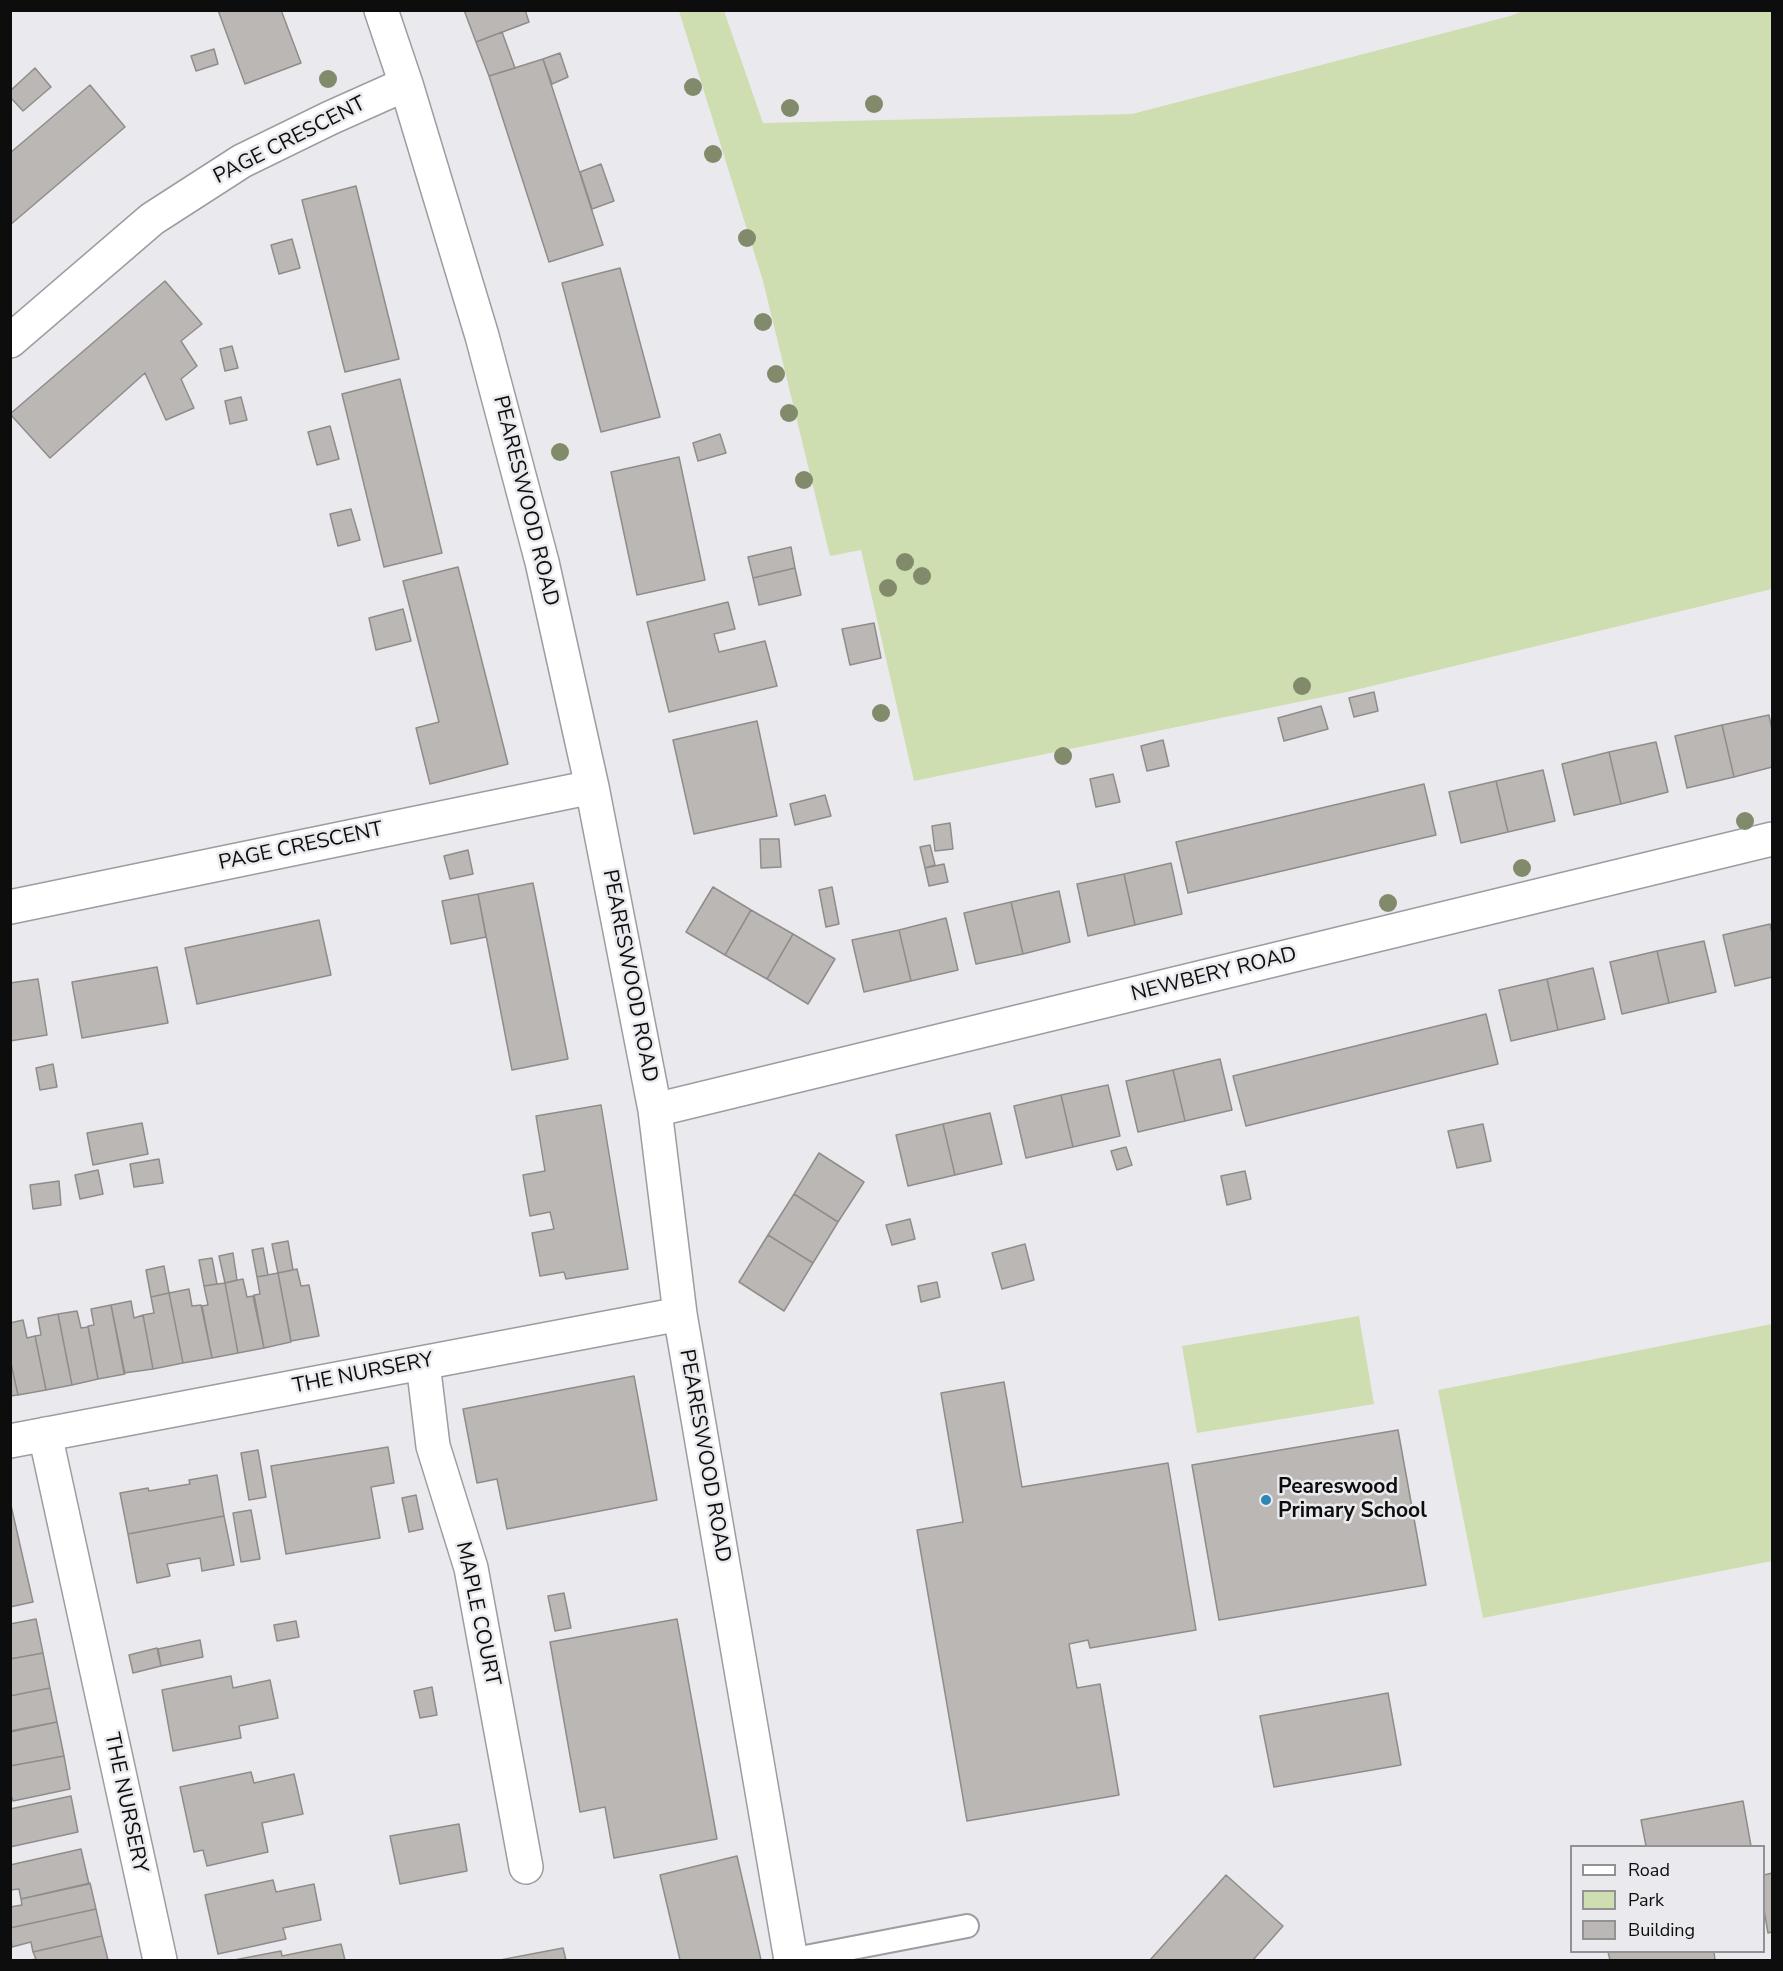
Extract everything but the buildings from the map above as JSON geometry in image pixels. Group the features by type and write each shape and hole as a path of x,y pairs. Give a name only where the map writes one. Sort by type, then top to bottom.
{"street":[{"name":"PEARESWOOD ROAD","path":"381,10 406,84 482,336 542,562 592,787 656,1110 680,1314 790,1960"},
{"name":"PAGE CRESCENT","path":"10,341 152,219 242,161 406,84"},
{"name":"PAGE CRESCENT","path":"10,907 592,787"},
{"name":"NEWBERY ROAD","path":"656,1110 1773,839"},
{"name":"THE NURSERY","path":"10,1441 680,1314"},
{"name":"MAPLE COURT","path":"423,1363 433,1446 471,1568 526,1867"},
{"name":"THE NURSERY","path":"45,1434 160,1960"}],"lane":[{"path":"790,1960 967,1926"}],"green space":[{"path":"679,11 724,11 763,123 1132,114 1523,11 1772,11 1772,589 1347,692 914,781 861,550 830,556 763,281"},
{"path":"1359,1316 1374,1404 1197,1433 1182,1346"},
{"path":"1772,1324 1772,1561 1483,1618 1438,1390"}],"place":[{"name":"Peareswood Primary School","path":"1266,1500"}]}
